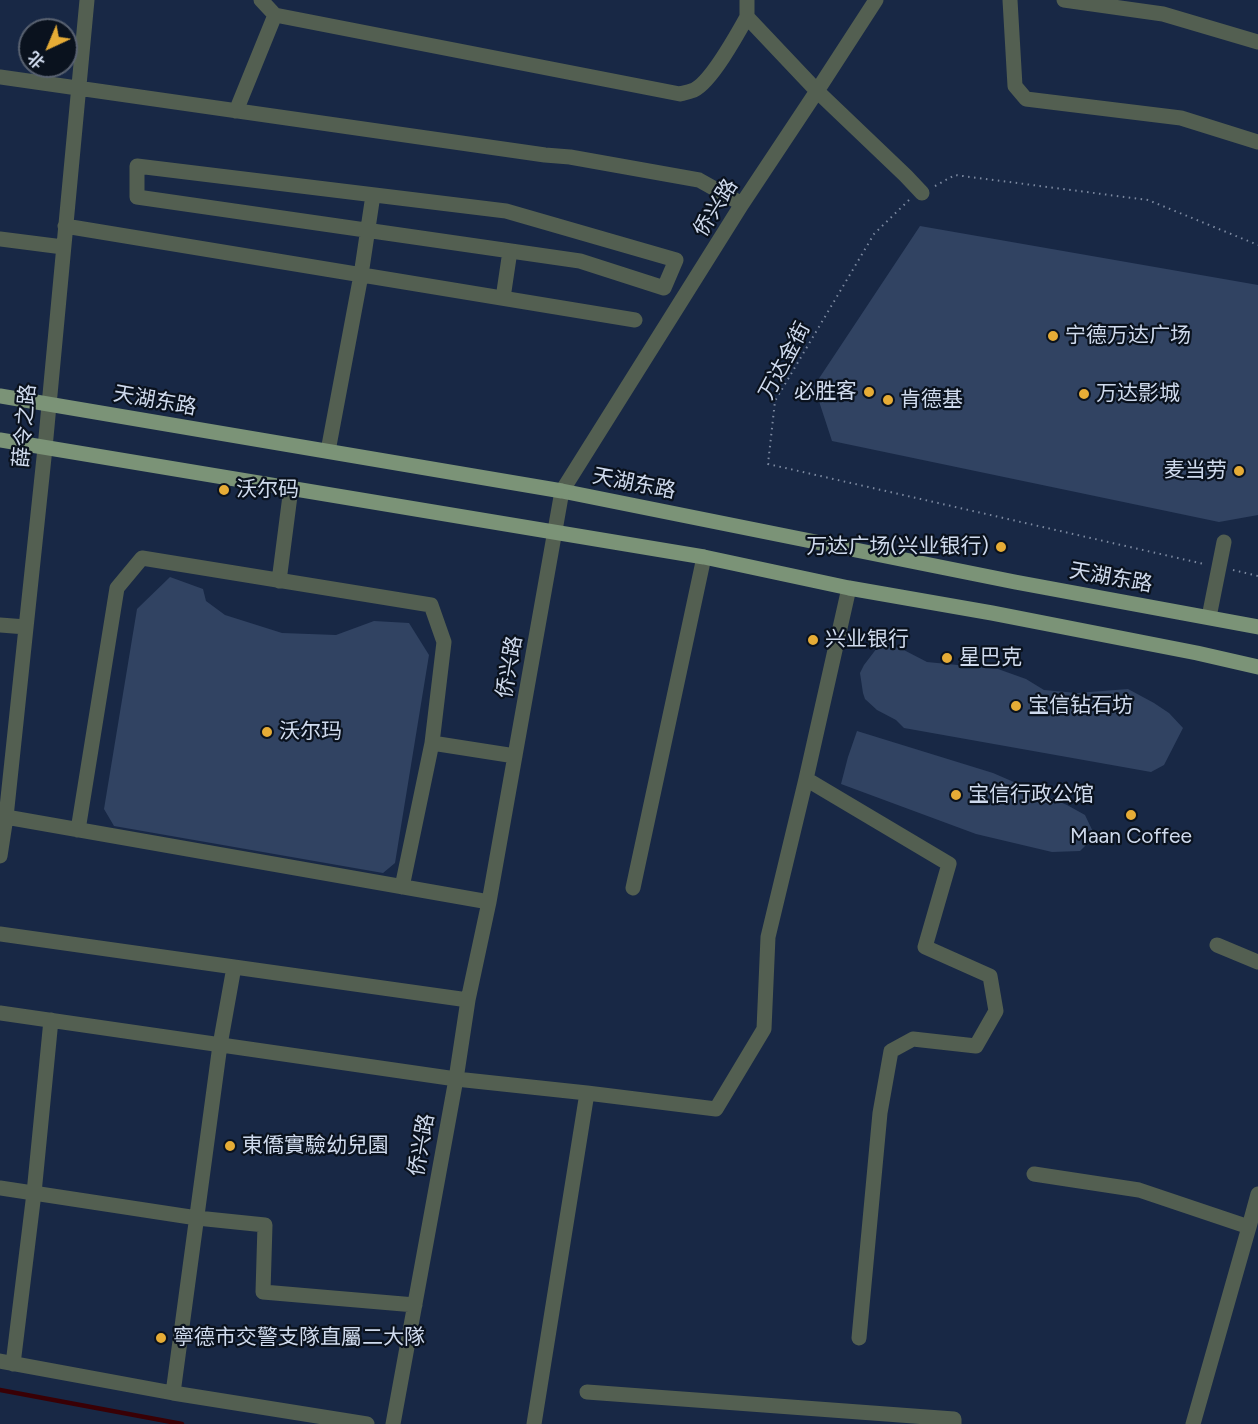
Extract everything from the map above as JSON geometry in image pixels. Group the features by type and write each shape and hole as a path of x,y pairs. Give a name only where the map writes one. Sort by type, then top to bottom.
{"main road":[{"name":"天湖东路","path":"0,396 562,491 1015,582 1258,627"},
{"path":"0,440 704,557 849,588 992,613 1258,667"}],"street":[{"name":"薛令之路","path":"0,856 6,817 6,754 26,627 87,0"},
{"path":"261,0 275,15 680,94 695,90 705,81 735,39 747,17 747,0"},
{"name":"侨兴路","path":"393,1424 562,491 742,204 876,0"},
{"path":"1010,0 1015,86 1026,99 1181,118 1258,142"},
{"path":"1064,0 1164,7 1258,42"},
{"path":"236,111 275,15"},
{"path":"747,17 817,91 922,193"},
{"path":"0,77 570,157 699,180 742,204"},
{"path":"137,166 373,195 506,211 676,260 664,288 580,261 137,197 137,166"},
{"path":"328,452 361,275 373,195"},
{"path":"65,225 635,320"},
{"path":"0,239 63,247"},
{"path":"503,298 510,251"},
{"path":"279,581 291,488"},
{"path":"1209,617 1224,542"},
{"path":"633,888 704,557"},
{"path":"78,830 117,588 142,558 430,605 444,642 432,743 402,886"},
{"path":"0,1013 456,1079 716,1109 764,1029 768,937 849,588"},
{"path":"0,625 26,627"},
{"path":"432,743 515,756"},
{"path":"806,779 949,864 925,947 990,976 996,1011 976,1046 913,1039 891,1051 880,1113 859,1338"},
{"path":"6,817 489,902"},
{"path":"0,934 468,1000"},
{"path":"1217,945 1258,962"},
{"path":"173,1393 220,1045 234,967"},
{"path":"51,1020 34,1193 7,1363 173,1393 367,1424"},
{"path":"534,1424 587,1094"},
{"path":"1034,1174 1139,1190 1249,1227"},
{"path":"0,1188 196,1218 265,1224 263,1292 415,1305"},
{"path":"1193,1424 1258,1194"},
{"path":"587,1392 954,1419 954,1424"}],"path":[{"name":"万达金街","path":"1258,245 1148,200 955,175 906,201 874,234 776,401 768,464 1258,576"}],"building":[{"name":"宁德万达广场","path":"920,226 1258,285 1258,515 1219,522 832,441 814,386"},
{"name":"沃尔玛","path":"170,577 203,589 206,601 225,615 282,633 336,635 374,621 409,623 429,655 395,863 383,873 114,826 104,809 137,609"},
{"name":"宝信钻石坊","path":"880,644 900,648 927,662 998,669 1026,679 1044,690 1077,693 1128,689 1169,713 1183,728 1164,765 1151,772 904,728 896,720 877,710 865,699 863,693 860,673"},
{"name":"宝信行政公馆","path":"857,731 993,773 1067,805 1085,815 1094,834 1080,851 1052,852 976,834 841,784"}],"waterway":[{"path":"0,1390 182,1424"}],"place":[{"name":"宁德万达广场","path":"1053,336"},
{"name":"必胜客","path":"869,392"},
{"name":"万达影城","path":"1084,394"},
{"name":"肯德基","path":"888,400"},
{"name":"麦当劳","path":"1239,471"},
{"name":"沃尔码","path":"224,490"},
{"name":"万达广场(兴业银行)","path":"1001,547"},
{"name":"兴业银行","path":"813,640"},
{"name":"星巴克","path":"947,658"},
{"name":"宝信钻石坊","path":"1016,706"},
{"name":"沃尔玛","path":"267,732"},
{"name":"宝信行政公馆","path":"956,795"},
{"name":"Maan Coffee","path":"1131,815"},
{"name":"東僑實驗幼兒園","path":"230,1146"},
{"name":"寧德市交警支隊直屬二大隊","path":"161,1338"}]}
